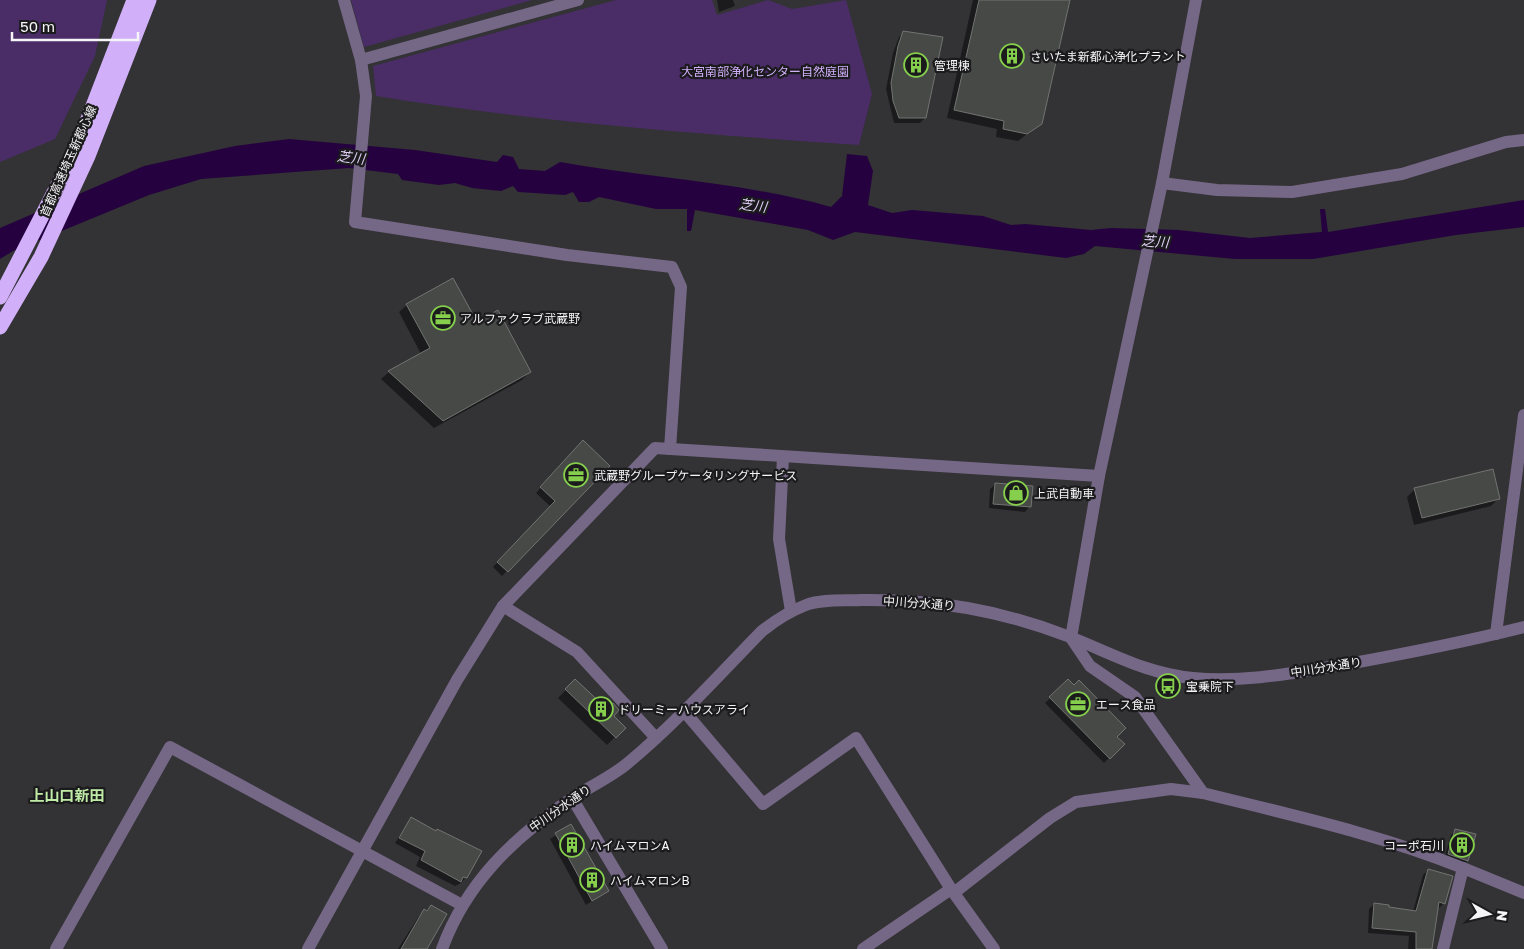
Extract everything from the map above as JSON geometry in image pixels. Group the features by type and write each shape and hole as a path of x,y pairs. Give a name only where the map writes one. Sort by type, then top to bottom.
{"highway":[{"name":"首都高速埼玉新都心線","path":"0,297 76,150 134,0"},
{"name":"首都高速埼玉新都心線","path":"0,327 41,257 88,156 149,0"}],"street":[{"path":"344,0 362,60 366,96 355,222 567,255 672,267 681,287 670,449"},
{"path":"362,60 578,0"},
{"path":"1196,0 1161,188 1099,476 1070,638 1090,666 1135,697 1202,793"},
{"path":"1161,188 1292,192 1402,174 1506,142 1524,140"},
{"path":"1496,634 1524,415"},
{"path":"308,949 364,852 457,680 503,606 655,448 1099,476"},
{"path":"783,457 779,540 791,611"},
{"name":"中川分水通り","path":"442,949 462,905 488,869 510,846 531,827 572,798 627,764 684,711 762,631 791,611 807,605 826,601 893,600 944,603 1005,615 1070,638 1122,661 1161,674 1221,680 1299,672 1428,649 1524,627"},
{"path":"503,606 576,652 656,738"},
{"path":"684,711 764,804 856,738 953,890 994,949"},
{"path":"56,949 170,747 462,905"},
{"path":"863,949 953,890 1050,818 1076,802 1171,789 1202,793 1348,829 1414,848 1524,893"},
{"path":"572,798 662,949"},
{"path":"1443,949 1463,868"}],"green space":[{"path":"0,0 107,0 95,56 55,139 0,162"},
{"path":"351,0 532,0 364,47"},
{"name":"大宮南部浄化センター自然庭園","path":"616,0 712,0 717,15 768,0 792,9 846,0 872,94 859,145 678,132 557,120 376,96 373,66"}],"water":[{"name":"芝川","path":"289,139 415,150 497,162 503,155 513,157 519,169 545,171 560,162 730,186 831,207 842,196 847,154 867,156 873,171 868,205 892,213 912,210 983,216 1011,225 1025,224 1091,230 1111,228 1179,230 1250,238 1322,232 1320,209 1325,209 1328,232 1524,200 1524,227 1456,235 1313,259 1235,259 1095,246 1084,254 1066,258 855,232 833,240 808,230 695,210 691,231 687,231 687,209 656,209 599,197 589,202 579,202 573,192 565,195 518,192 513,186 501,191 472,188 455,183 439,185 402,180 398,174 349,168 201,179 149,195 13,251 0,259 0,228 144,166 235,146"}],"building":[{"name":"さいたま新都心浄化プラント","path":"979,0 1070,0 1042,124 1027,134 1003,129 1004,121 954,110"},
{"name":"管理棟","path":"903,31 943,37 926,118 899,118 893,101 891,83"},
{"path":"453,278 477,322 498,310 531,372 443,421 388,371 430,348 406,304"},
{"path":"583,440 610,466 508,572 497,562 555,501 540,487"},
{"path":"1493,469 1500,499 1422,518 1414,488"},
{"path":"995,483 1033,486 1031,507 993,504"},
{"name":"ドリーミーハウスアライ","path":"575,679 605,707 613,703 619,710 614,716 626,728 616,738 565,689"},
{"path":"1068,679 1074,685 1079,680 1126,728 1117,737 1125,744 1110,759 1049,697"},
{"path":"411,817 436,831 437,829 482,851 467,878 463,877 461,882 421,860 425,851 399,838"},
{"path":"571,824 609,891 592,901 555,833"},
{"name":"コーポ石川","path":"1455,829 1476,834 1468,861 1448,854"},
{"path":"1428,869 1453,876 1445,904 1439,902 1432,949 1416,949 1416,932 1372,928 1374,903 1416,911"},
{"path":"431,905 447,914 427,949 401,949 424,909 427,911"}],"place":[{"name":"さいたま新都心浄化プラント","path":"1012,56"},
{"name":"管理棟","path":"916,65"},
{"name":"アルファクラブ武蔵野","path":"443,318"},
{"name":"武蔵野グループケータリングサービス","path":"576,475"},
{"name":"上武自動車","path":"1016,493"},
{"name":"宝乗院下","path":"1168,686"},
{"name":"エース食品","path":"1078,704"},
{"name":"ドリーミーハウスアライ","path":"601,709"},
{"name":"ハイムマロンA","path":"572,845"},
{"name":"コーポ石川","path":"1462,845"},
{"name":"ハイムマロンB","path":"592,880"}],"district":[{"name":"上山口新田","path":"67,795"}]}
